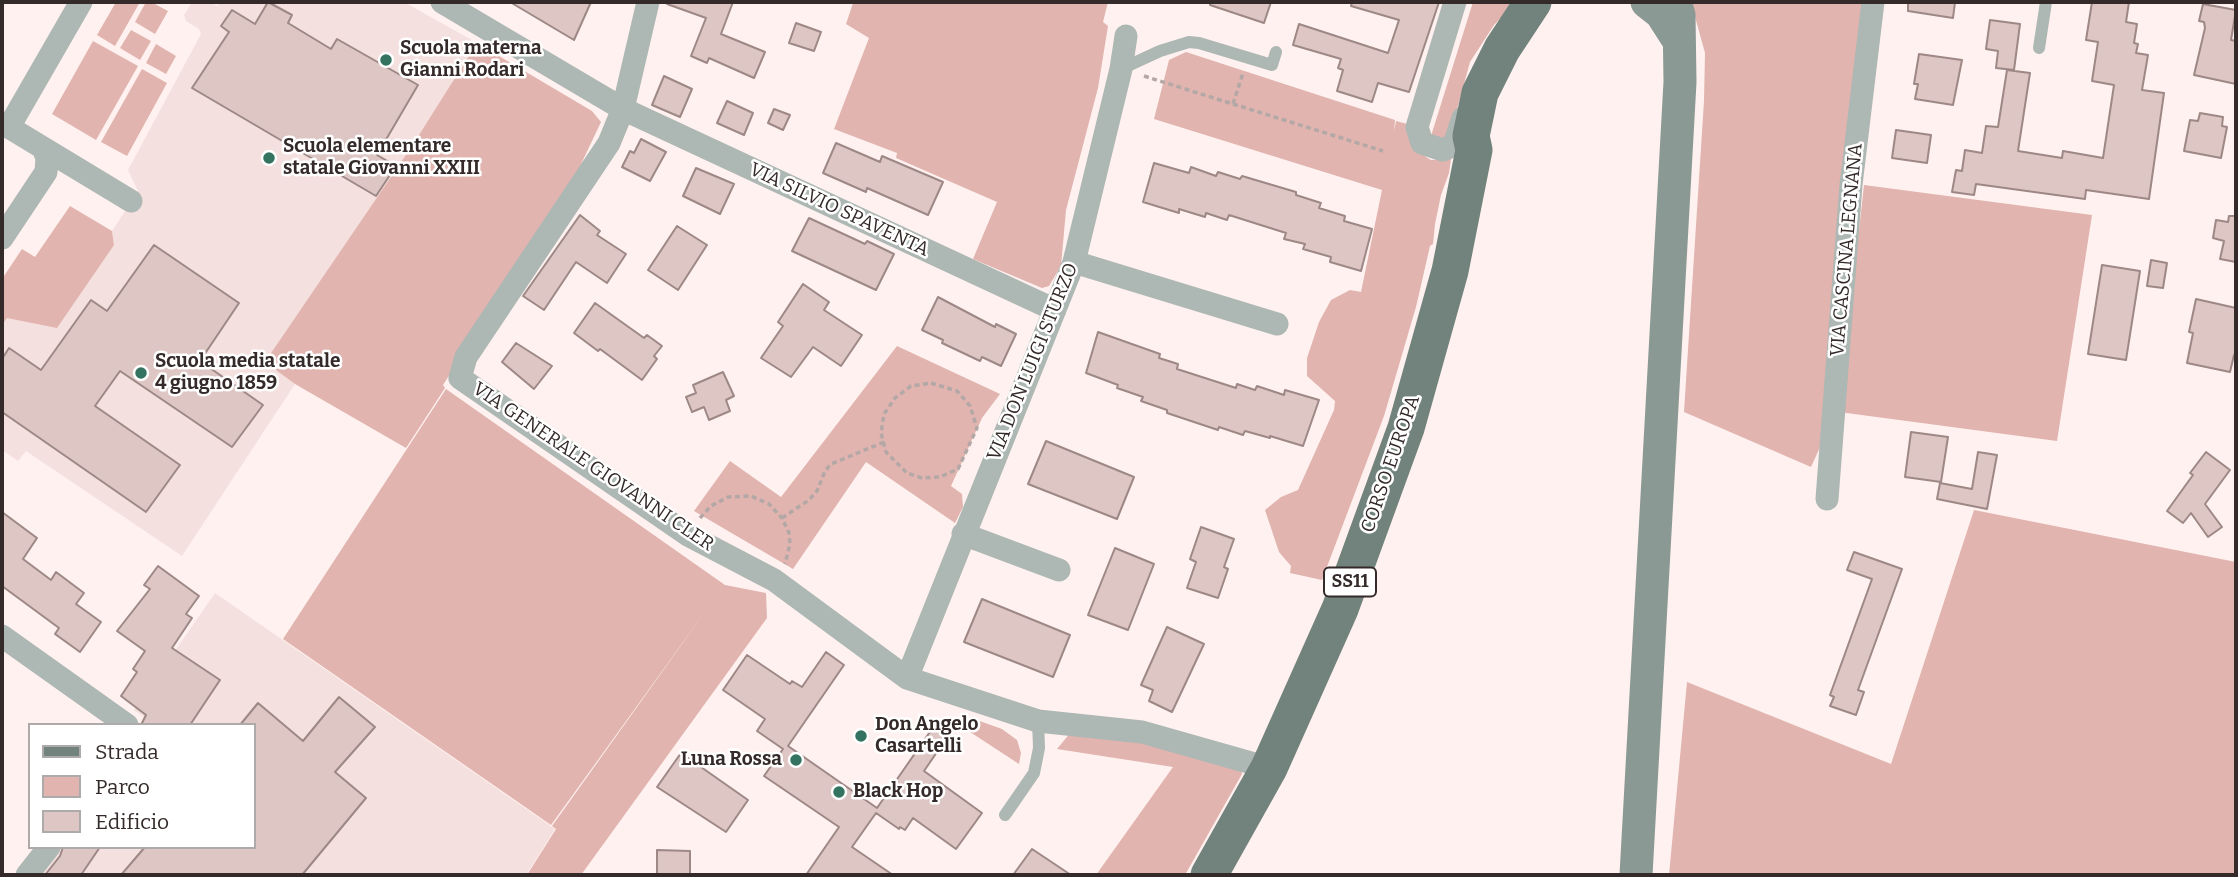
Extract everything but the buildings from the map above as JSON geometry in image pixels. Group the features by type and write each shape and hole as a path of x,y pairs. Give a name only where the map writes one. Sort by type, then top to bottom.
{"main road":[{"name":"CORSO EUROPA","path":"1474,150 1487,138 1504,90 1561,2"},
{"name":"CORSO EUROPA","path":"1209,875 1269,768 1340,610 1406,428 1450,271 1474,150 1471,136 1480,93 1502,49 1529,8"}],"street":[{"path":"81,2 6,125 131,201"},
{"name":"VIA SILVIO SPAVENTA","path":"442,2 623,109 1055,310"},
{"name":"VIA GENERALE GIOVANNI CLER","path":"648,2 623,109 609,143 466,356 460,378 688,536 774,580 906,678 1038,721 1142,732 1269,768"},
{"path":"1455,2 1417,127 1422,144 1443,150 1454,145 1481,62 1511,20 1529,8"},
{"path":"1647,2 1661,13 1681,43"},
{"path":"1636,875 1680,82 1681,43 1675,2"},
{"name":"VIA CASCINA LEGNANA","path":"1827,499 1851,184 1873,2"},
{"name":"VIA DON LUIGI STURZO","path":"906,678 1074,262 1121,69 1126,36"},
{"path":"2,238 46,172 47,158 43,148"},
{"path":"1074,262 1277,324"},
{"path":"963,534 1059,570"},
{"path":"2,636 124,723"},
{"path":"27,875 47,849"}],"lane":[{"path":"2039,48 2046,2"},
{"path":"1121,69 1160,51 1189,42 1272,65 1276,52"},
{"path":"1005,815 1034,773 1039,748 1038,721"}],"path":[{"path":"1233,104 1248,57"},
{"path":"1121,69 1383,151"},
{"path":"931,383 957,391 970,406 977,428 958,469 940,477 922,478 906,473 886,452 884,442 881,433 884,414 895,398 911,386 931,383"},
{"path":"782,518 809,500 817,491 825,471 831,464 884,442"},
{"path":"688,536 711,506 728,497 751,496 769,504 782,518 789,533 790,544 786,564 774,580"}],"shaded area":[{"path":"192,2 209,2 217,6 220,2 404,2 477,43 412,146 266,362 295,384 182,556 26,451 18,461 2,450 2,325 7,318 114,245 112,231 138,191 128,170 201,34 199,29 186,21 184,15"},
{"path":"215,593 555,829 526,875 37,875 57,849 256,849 256,723 140,723 144,717 134,710"}],"green space":[{"path":"116,2 140,2 115,46 97,35"},
{"path":"146,2 168,11 155,34 135,22"},
{"path":"851,2 1108,2 1103,22 1108,26 1098,88 1066,210 1061,266 1049,286 1042,288 973,259 997,202 896,158 897,153 834,129 869,38 846,24 853,3"},
{"path":"1473,2 1516,2 1494,25 1470,62 1450,135 1446,140 1431,136"},
{"path":"1691,2 1865,2 1821,445 1811,467 1684,412 1705,53"},
{"path":"131,30 151,41 140,60 120,48"},
{"path":"93,41 138,66 96,140 52,114"},
{"path":"477,43 592,111 601,122 574,179 406,448 295,384 265,362 412,146"},
{"path":"156,44 176,56 166,74 146,63"},
{"path":"1186,52 1395,120 1394,131 1396,121 1411,125 1416,148 1426,157 1431,160 1451,159 1441,195 1433,244 1430,246 1416,307 1384,416 1322,580 1290,573 1291,566 1279,552 1265,510 1281,497 1298,490 1334,410 1335,401 1307,376 1307,358 1319,322 1331,300 1350,290 1361,292 1382,190 1154,119 1169,60"},
{"path":"142,69 167,83 127,156 101,142"},
{"path":"1864,185 2092,215 2057,441 1839,412"},
{"path":"70,206 112,231 114,245 57,328 7,318 2,325 2,279 22,249 35,257"},
{"path":"897,346 1000,394 982,418 951,486 962,494 963,507 955,523 866,462 793,569 694,511 730,461 781,497"},
{"path":"446,389 725,585 766,593 767,618 581,875 527,875 556,829 552,826 707,609 551,825 283,639"},
{"path":"1974,510 2236,562 2236,875 1669,875 1687,682 1891,764"},
{"path":"974,719 1002,729 1017,740 1021,753 1019,764 967,730"},
{"path":"1071,732 1131,737 1241,768 1242,774 1185,875 1096,875 1173,767 1057,749"}],"place":[{"name":"Scuola materna Gianni Rodari","path":"386,60"},
{"name":"Scuola elementare statale Giovanni XXIII","path":"269,158"},
{"name":"Scuola media statale 4 giugno 1859","path":"141,373"},
{"name":"Don Angelo Casartelli","path":"861,736"},
{"name":"Luna Rossa","path":"796,760"},
{"name":"Black Hop","path":"839,792"}]}
